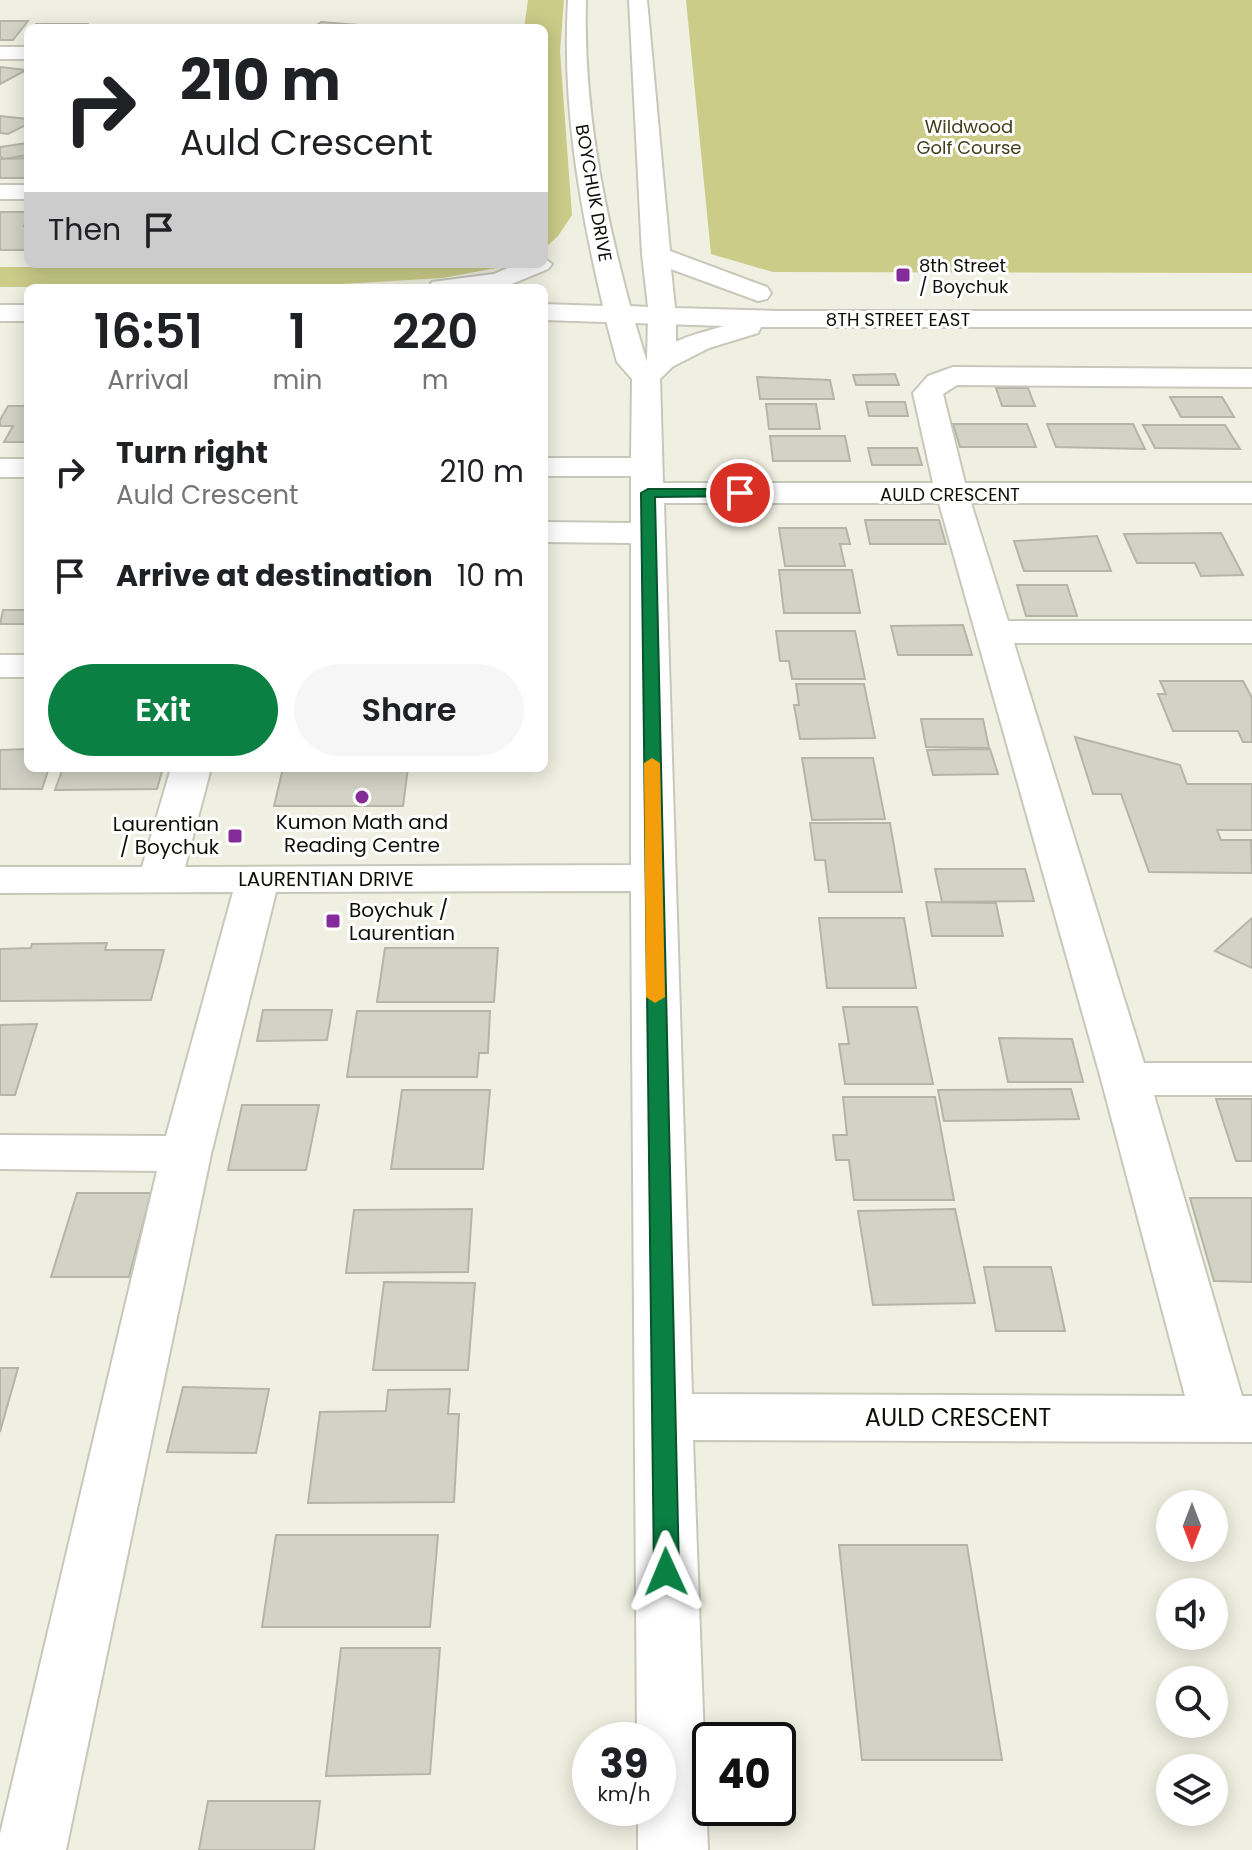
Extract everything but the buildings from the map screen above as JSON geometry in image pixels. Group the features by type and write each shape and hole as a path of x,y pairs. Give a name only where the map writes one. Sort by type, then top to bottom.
{"main road":[{"name":"BOYCHUK DRIVE","path":"577,0 574,42 576,77 596,227 631,362 654,370"},
{"name":"BOYCHUK DRIVE","path":"638,0 660,303 649,498 652,878 673,1850"},
{"path":"0,53 24,53"},
{"path":"0,192 24,192"},
{"path":"553,255 596,227"},
{"path":"655,254 758,293"},
{"path":"474,284 499,281 526,268"},
{"name":"8TH STREET EAST","path":"548,292 615,302 660,303 779,319 1252,319"},
{"name":"8TH STREET EAST","path":"660,303 758,293 790,293"},
{"path":"0,296 24,296"},
{"name":"8TH STREET EAST","path":"548,311 615,302"},
{"path":"0,313 24,313"},
{"path":"654,370 699,342 779,319"},
{"path":"1236,1419 1125,1079 953,494 928,393 938,382 953,376 1252,378"},
{"path":"548,468 649,498"},
{"name":"AULD CRESCENT","path":"649,498 1252,493"},
{"path":"548,531 649,498"},
{"path":"993,632 1252,632"},
{"path":"0,666 24,666"},
{"path":"160,879 190,772"},
{"name":"LAURENTIAN DRIVE","path":"0,880 652,878"},
{"path":"31,1850 186,1154 258,879"},
{"path":"1125,1079 1252,1079"},
{"path":"0,1152 186,1154"},
{"name":"AULD CRESCENT","path":"664,1417 1236,1419"}],"green space":[{"path":"528,0 564,0 560,51 572,215 548,245 548,24 525,24"},
{"name":"Wildwood Golf Course","path":"686,0 1252,0 1252,273 773,272 711,254"},
{"path":"0,267 496,268 443,278 341,284 24,284 24,287 0,287"}],"slow traffic":[{"path":"652,763 655,997"}],"place":[{"name":"8th Street / Boychuk","path":"903,275"},
{"name":"Kumon Math and Reading Centre","path":"362,797"},
{"name":"Laurentian / Boychuk","path":"235,836"},
{"name":"Boychuk / Laurentian","path":"333,921"}],"route":[{"path":"666,1572 652,878 648,493 740,493"}]}
